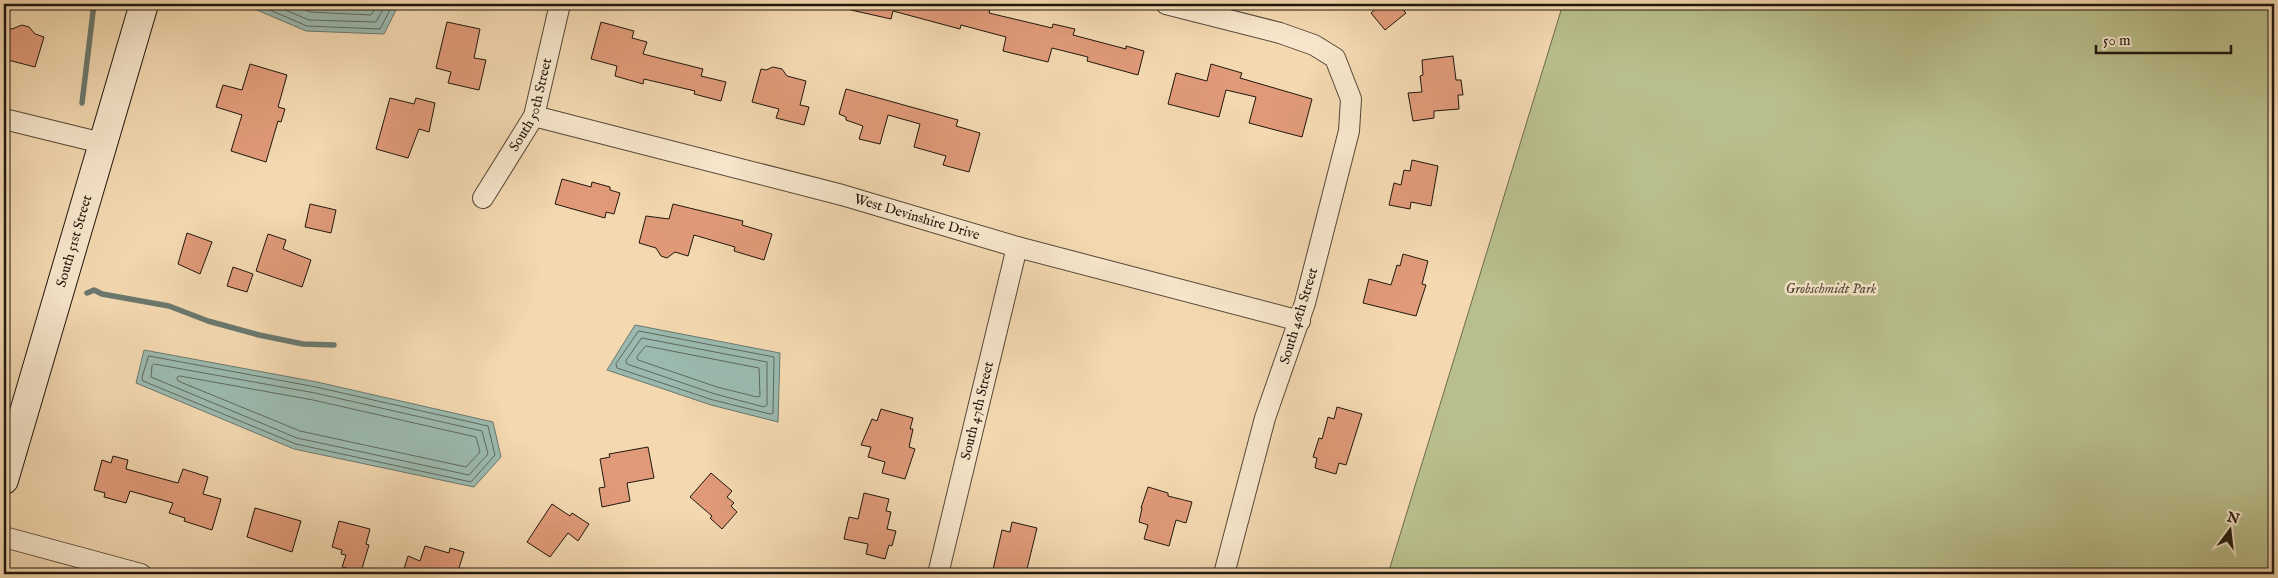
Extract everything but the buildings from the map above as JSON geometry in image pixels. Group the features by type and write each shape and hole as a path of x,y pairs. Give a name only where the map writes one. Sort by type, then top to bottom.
{"street":[{"name":"South 51st Street","path":"4,480 144,4"},
{"name":"South 50th Street","path":"483,198 534,116 560,4"},
{"name":"South 46th Street","path":"1166,4 1280,33 1314,45 1335,58 1351,99 1348,131 1300,321 1266,418 1224,574"},
{"name":"West Devinshire Drive","path":"534,116 842,195 1018,247 1300,321"},
{"path":"4,119 102,143"},
{"name":"South 47th Street","path":"938,574 1018,247"},
{"path":"4,537 141,574"}],"green space":[{"name":"Grobschmidt Park","path":"1563,4 2274,4 2274,574 1388,574"}],"water":[{"path":"243,4 399,4 384,34 306,31"},
{"path":"635,325 780,353 778,422 711,405 607,370"},
{"path":"144,350 317,382 493,422 501,457 474,487 294,449 136,383"}],"waterway":[{"path":"82,103 94,4"},
{"path":"87,293 94,290 102,294 169,306 208,321 259,335 303,344 334,345"}]}
